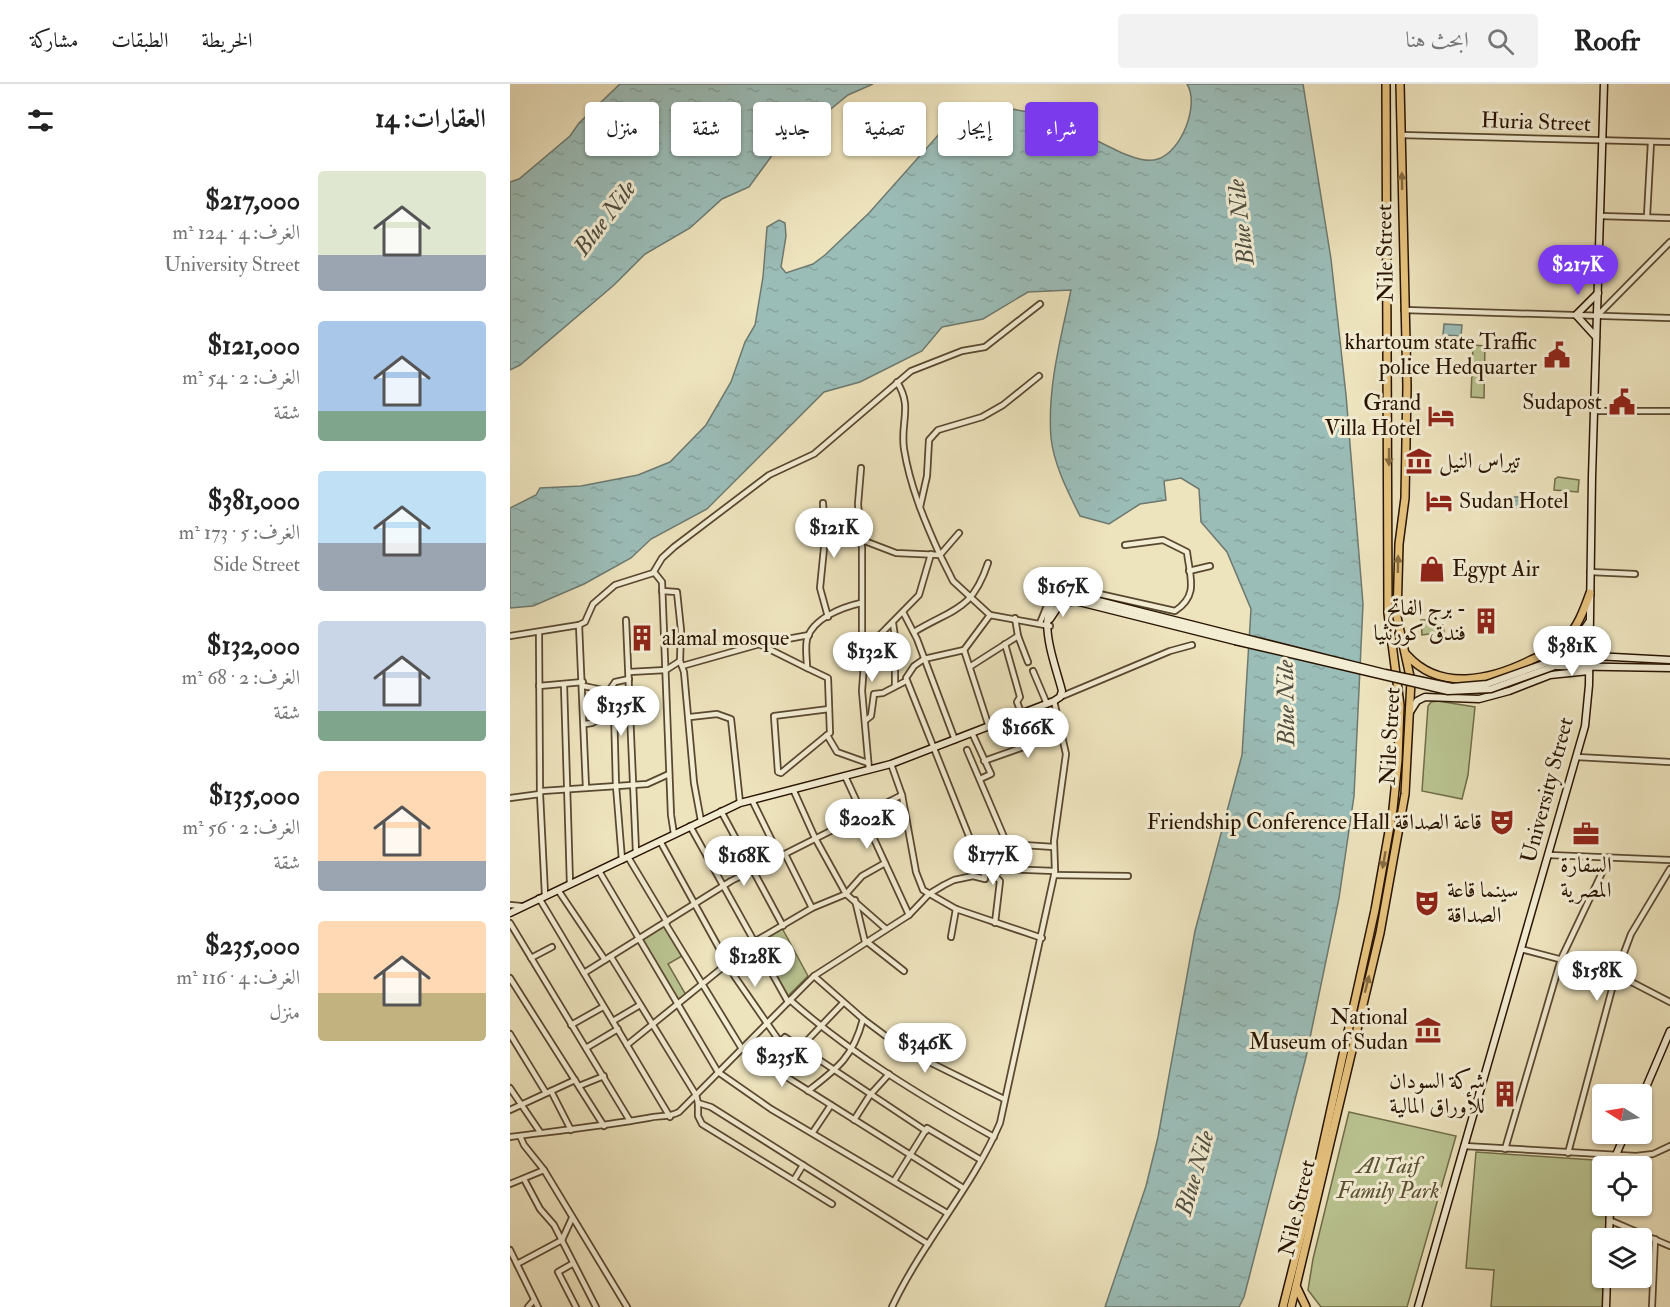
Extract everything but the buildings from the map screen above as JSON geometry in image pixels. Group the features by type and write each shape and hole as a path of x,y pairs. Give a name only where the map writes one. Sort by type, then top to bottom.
{"main road":[{"name":"Nile Street","path":"1292,1307 1302,1249 1357,1009 1393,809 1400,705 1388,613 1386,84"},
{"name":"Nile Street","path":"1357,1009 1380,933 1403,811 1410,712 1410,673 1403,651 1397,617 1407,426 1400,84"},
{"path":"1403,651 1431,674 1464,680 1515,668 1553,649 1575,627 1590,593"},
{"path":"1393,809 1403,811"},
{"path":"1370,931 1380,933"},
{"name":"Nile Street","path":"1283,1307 1302,1249"},
{"path":"1297,1286 1306,1307"}],"street":[{"name":"University Street","path":"1418,1306 1585,726 1589,669 1604,84"},
{"name":"Huria Street","path":"1401,135 1670,142"},
{"path":"1647,216 1651,142"},
{"path":"1600,216 1670,218"},
{"path":"1597,316 1670,242"},
{"path":"1576,315 1598,293"},
{"path":"510,636 539,633 585,622 593,604 615,585 646,577 654,572 662,558 746,491 768,475 814,454 911,371 939,359 985,347 1040,304"},
{"path":"1404,310 1670,318"},
{"path":"1576,315 1597,338"},
{"path":"920,509 927,476 929,440 938,430 982,417 996,409 1039,376"},
{"path":"897,382 904,393 907,406 902,432 904,450 920,509 953,581 990,615 1045,625"},
{"path":"1594,411 1670,411"},
{"path":"861,468 858,504 862,538 862,639 865,650 862,691 869,767"},
{"path":"823,503 825,538 820,588 828,618"},
{"path":"940,555 959,533"},
{"path":"825,538 862,538 896,553 940,555"},
{"path":"892,1307 994,1137 1042,938 1055,873 1054,848 1065,766 1059,696 1045,625 1050,598 1069,588 1174,611 1187,603 1191,590 1187,552 1163,540 1125,545"},
{"path":"865,650 919,596 931,554"},
{"path":"914,632 971,599 980,588 988,563"},
{"path":"1189,571 1210,566"},
{"path":"654,572 662,582 669,774 674,834"},
{"path":"1590,572 1635,574"},
{"path":"662,591 677,592 681,630 681,663 690,717 694,783 701,821"},
{"path":"1045,625 1048,613 1056,601 1069,596 1311,656 1445,686 1487,684 1553,663 1562,657 1590,622"},
{"path":"807,668 806,644 809,635 842,608 861,603"},
{"path":"903,612 914,632 955,741"},
{"path":"866,720 871,716 874,694 883,693 906,681 914,666 924,659 964,650 990,615"},
{"path":"1015,618 1018,636 1028,662"},
{"path":"626,620 636,852"},
{"path":"892,623 895,637 895,686"},
{"path":"579,625 586,788"},
{"path":"539,633 542,897 603,1007 670,1117"},
{"path":"629,672 666,670 681,663 809,635"},
{"path":"971,666 1018,636"},
{"path":"760,644 828,678 830,734 781,773 778,772 774,716 829,709"},
{"path":"1005,644 1020,697 1017,702 1022,715"},
{"path":"510,913 740,803 845,776 869,767 891,764 973,735 1047,704 1059,696 1170,651 1191,645"},
{"path":"1553,649 1562,657 1670,660"},
{"path":"964,650 990,728"},
{"path":"1553,663 1589,669"},
{"path":"1410,712 1417,701 1425,697 1479,699 1509,691 1550,675 1589,669 1670,668"},
{"path":"1033,671 1047,704"},
{"path":"608,692 615,682 629,679"},
{"path":"510,1137 670,1117 696,1095 814,976 909,915 929,894 954,880 973,876 985,879 906,681"},
{"path":"539,686 583,684 603,688 608,692 614,710 616,786 625,858 742,1048 963,1188"},
{"path":"564,685 570,884"},
{"path":"585,723 592,723 614,710"},
{"path":"614,710 625,714 631,721"},
{"path":"690,717 717,714 731,718 740,803"},
{"path":"984,761 1063,733"},
{"path":"827,735 837,752 869,767"},
{"path":"973,735 991,774 980,779"},
{"path":"967,750 1007,844 1054,848"},
{"path":"1577,757 1670,762"},
{"path":"891,764 902,795 920,884 929,894 956,909 1042,938"},
{"path":"510,798 568,789 647,784 669,774"},
{"path":"845,776 909,915"},
{"path":"793,789 815,838 846,894 886,929"},
{"path":"584,973 752,870 902,795"},
{"path":"752,800 812,908"},
{"path":"721,811 783,926"},
{"path":"690,826 789,1001 821,1027 889,1074 994,1137"},
{"path":"660,841 727,963 780,1042 785,1037 799,1049 926,1131"},
{"path":"1549,855 1670,860"},
{"path":"1505,1149 1561,959 1609,858"},
{"path":"627,1045 754,942 812,908 846,894 862,876 885,863"},
{"path":"984,874 993,874 1006,869 1128,876"},
{"path":"1568,1153 1616,974 1631,934 1670,869"},
{"path":"599,871 718,1072 771,1109 947,1213"},
{"path":"993,874 1000,881 995,923"},
{"path":"558,890 605,960"},
{"path":"855,900 866,942 904,970"},
{"path":"510,905 521,906"},
{"path":"951,937 956,909"},
{"path":"510,923 630,1121"},
{"path":"531,958 552,946"},
{"path":"1521,949 1616,974 1670,1002"},
{"path":"611,957 696,1095 698,1116 702,1124 832,1204"},
{"path":"814,976 843,1004 903,1049 1004,1099"},
{"path":"510,979 604,1126"},
{"path":"799,1049 843,1004"},
{"path":"613,1021 640,1005"},
{"path":"571,1025 603,1007"},
{"path":"808,1091 834,1071 853,1049 863,1019"},
{"path":"586,1048 618,1029"},
{"path":"1647,1084 1670,1031"},
{"path":"510,1034 571,1130"},
{"path":"854,1120 870,1095 889,1074"},
{"path":"579,1086 604,1076"},
{"path":"510,1110 575,1080"},
{"path":"510,1088 540,1132"},
{"path":"698,1103 711,1107 928,1244"},
{"path":"813,1132 831,1105"},
{"path":"894,1181 927,1128 981,1160"},
{"path":"520,1136 524,1146 544,1170 627,1307"},
{"path":"1616,1155 1621,1144"},
{"path":"1464,1146 1616,1155 1648,1155 1670,1146"},
{"path":"794,1180 803,1165"},
{"path":"510,1184 544,1170"},
{"path":"524,1179 540,1209 562,1240 571,1256 572,1264 596,1307"},
{"path":"1609,1216 1609,1228"},
{"path":"517,1264 562,1240 572,1218"},
{"path":"1609,1220 1670,1246"},
{"path":"1652,1307 1655,1239"},
{"path":"510,1250 538,1307"},
{"path":"572,1264 558,1272 576,1307"},
{"path":"1606,1307 1607,1288"},
{"path":"528,1307 534,1300"}],"green space":[{"path":"1473,345 1485,346 1484,398 1471,397"},
{"path":"1558,477 1579,480 1578,492 1554,490 1555,479"},
{"path":"1443,619 1444,632 1422,635 1421,620"},
{"path":"1431,702 1475,707 1468,775 1462,799 1422,791 1428,706"},
{"path":"664,925 682,956 668,964 686,995 678,1001 641,940"},
{"path":"782,928 808,976 787,997 757,943"},
{"name":"Al Taif Family Park","path":"1349,1112 1456,1136 1407,1307 1321,1307 1308,1290 1313,1259"},
{"path":"1476,1152 1592,1160 1592,1216 1607,1216 1606,1228 1592,1228 1592,1288 1603,1288 1604,1307 1491,1307 1494,1270 1466,1268"}],"water":[{"name":"Blue Nile","path":"620,84 873,84 848,95 831,109 831,102 753,102 753,156 772,156 749,187 722,199 690,228 645,254 614,285 520,365 510,370 510,182 519,179 570,136 585,117 585,156 659,156 659,102 601,102"},
{"name":"Blue Nile","path":"1187,84 1303,84 1331,259 1346,395 1363,604 1354,796 1339,898 1306,1057 1244,1297 1239,1307 1105,1307 1146,1186 1158,1137 1195,931 1242,755 1251,609 1227,552 1201,522 1199,489 1181,478 1164,481 1166,500 1140,504 1109,524 1080,516 1058,468 1051,438 1050,419 1059,345 1071,290 1028,292 983,319 942,327 922,351 860,382 824,392 707,509 651,539 631,558 584,584 533,606 510,608 510,508 536,495 540,488 581,486 638,475 670,462 706,425 731,382 745,342 755,325 763,277 767,227 779,220 785,223 786,236 781,267 786,273 813,264 869,213 920,156 926,156 926,149 938,135 938,156 1013,156 1013,109 1025,111 1025,156 1098,156 1098,141 1135,158 1158,159 1166,155 1181,138 1190,115 1190,93"},
{"path":"1444,324 1462,325 1461,336 1443,335"},
{"path":"1505,497 1523,497 1523,508 1504,508"}],"place":[{"name":"khartoum state Traffic police Hedquarter","path":"1557,355"},
{"name":"Sudapost","path":"1622,402"},
{"name":"Grand Villa Hotel","path":"1441,416"},
{"name":"تيراس النيل","path":"1419,461"},
{"name":"Sudan Hotel","path":"1439,501"},
{"name":"Egypt Air","path":"1432,569"},
{"name":"برج الفاتح - فندق كورنثيا","path":"1486,621"},
{"name":"alamal mosque","path":"642,638"},
{"name":"Friendship Conference Hall قاعة الصداقة","path":"1502,822"},
{"name":"السفارة المصرية","path":"1586,834"},
{"name":"سينما قاعة الصداقة","path":"1427,903"},
{"name":"National Museum of Sudan","path":"1428,1030"},
{"name":"شركة السودان للأوراق المالية","path":"1505,1094"}]}
